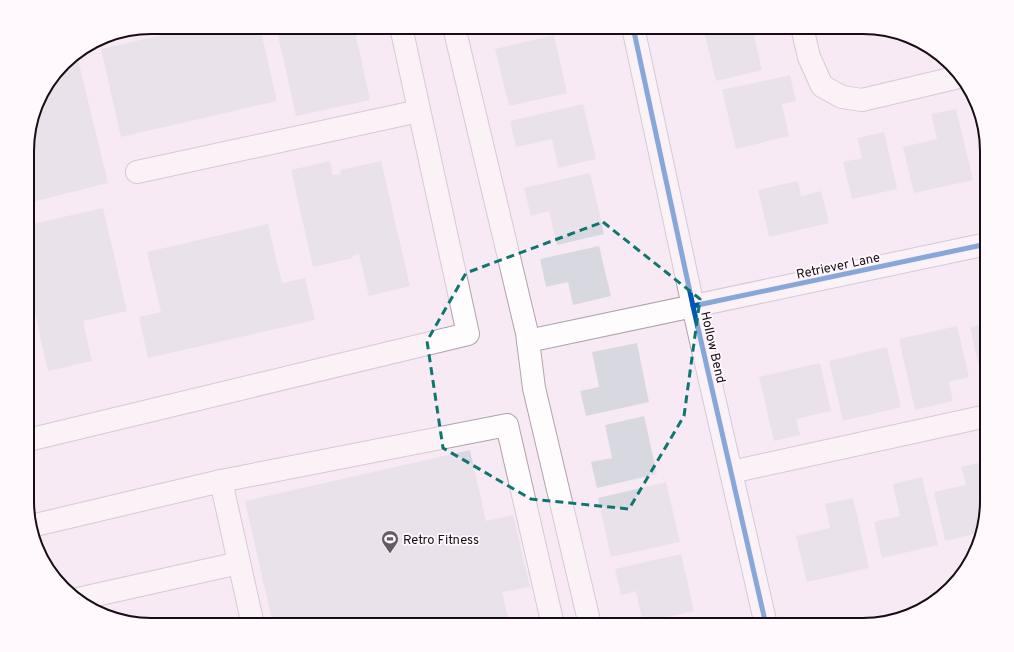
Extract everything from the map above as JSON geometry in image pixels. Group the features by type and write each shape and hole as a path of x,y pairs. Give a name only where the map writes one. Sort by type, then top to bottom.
{"street":[{"path":"34,439 468,334 402,34"},
{"path":"456,34 528,341 534,388 588,618"},
{"name":"Hollow Bend","path":"635,34 693,306 764,618"},
{"path":"804,34 809,57 822,86 842,97 862,100 954,78"},
{"path":"137,172 419,111"},
{"name":"Retriever Lane","path":"528,341 980,245"},
{"path":"731,472 980,418"},
{"path":"36,525 221,481 507,425 551,618"},
{"path":"221,481 251,618"},
{"path":"85,597 239,563"}],"highlighted area":[{"path":"603,222 700,299 684,416 629,509 531,499 443,448 427,341 466,273"}],"building":[{"path":"166,34 262,34 277,101 121,137 101,49"},
{"path":"278,34 356,34 370,100 296,116"},
{"path":"705,34 762,34 754,36 762,70 716,81"},
{"path":"554,35 567,93 509,106 495,49"},
{"path":"78,60 108,183 34,202 35,136 40,113 54,86 63,74"},
{"path":"790,75 796,101 782,104 789,136 736,149 722,90"},
{"path":"583,104 596,159 558,168 552,139 516,147 510,121"},
{"path":"956,109 973,180 914,193 903,147 937,139 931,114"},
{"path":"884,132 897,189 852,199 843,162 862,158 857,138"},
{"path":"330,161 333,175 341,174 340,170 381,161 410,286 369,296 359,254 352,256 353,258 313,267 291,170"},
{"path":"590,173 604,234 557,245 549,211 531,216 524,188"},
{"path":"798,181 801,196 821,191 829,223 769,237 758,190"},
{"path":"103,208 127,311 83,321 92,361 48,371 34,309 34,224"},
{"path":"268,224 282,283 305,278 315,320 148,358 139,317 161,312 147,252"},
{"path":"599,246 611,296 573,305 568,282 546,287 540,259"},
{"path":"980,325 980,372 970,327"},
{"path":"957,326 969,377 949,382 953,401 915,410 899,339"},
{"path":"637,343 649,402 586,416 580,391 599,387 592,352"},
{"path":"887,347 901,407 843,421 829,361"},
{"path":"820,363 831,411 796,419 800,435 774,441 759,377"},
{"path":"644,416 657,474 597,488 591,462 612,458 605,425"},
{"name":"Retro Fitness","path":"470,450 486,521 513,515 530,587 502,592 508,618 271,618 245,501"},
{"path":"980,463 980,509 978,524 975,534 945,541 934,492 966,485 961,467"},
{"path":"922,477 938,545 882,558 874,522 900,516 893,484"},
{"path":"666,482 680,542 611,557 598,498"},
{"path":"853,498 869,568 807,582 796,536 830,528 825,504"},
{"path":"681,554 694,611 664,618 642,618 636,591 621,595 615,569"}],"cycle path":[{"path":"635,34 693,306 764,618"},
{"path":"693,306 980,245"}],"place":[{"name":"Retro Fitness","path":"390,554"}]}
